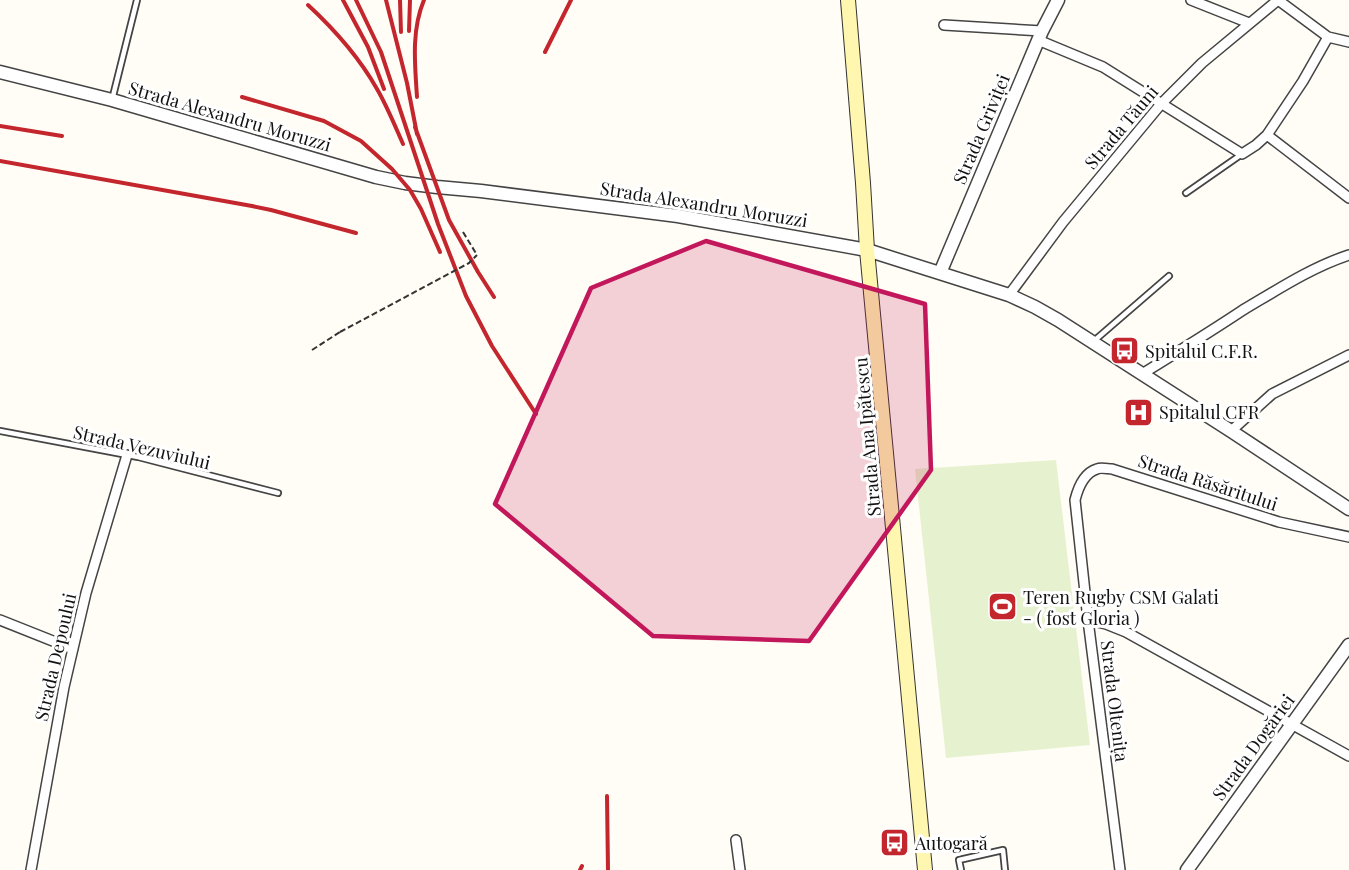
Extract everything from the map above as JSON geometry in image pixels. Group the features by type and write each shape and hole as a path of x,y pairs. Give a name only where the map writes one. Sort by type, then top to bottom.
{"main road":[{"name":"Strada Ana Ipătescu","path":"848,0 867,250 925,870"}],"street":[{"name":"Strada Griviței","path":"939,273 1040,35 1058,0"},
{"path":"1278,0 1328,37 1349,42"},
{"name":"Strada Tăuni","path":"1010,295 1063,222 1161,104 1202,63 1278,0"},
{"path":"1195,1 1249,23"},
{"path":"944,25 1040,35 1103,67 1242,154 1267,135 1303,81 1328,37"},
{"name":"Strada Alexandru Moruzzi","path":"0,72 112,99 376,177 405,183 678,216 867,250 1010,295 1035,307 1093,342 1349,509"},
{"path":"1267,135 1349,198"},
{"path":"1142,374 1310,271 1349,255"},
{"path":"1231,431 1272,394 1349,355"},
{"name":"Strada Depoului","path":"31,870 63,687 87,593 127,455"},
{"name":"Strada Răsăritului","path":"1074,500 1085,477 1097,469 1112,469 1279,522 1349,537"},
{"name":"Strada Oltenița","path":"1074,500 1120,870"},
{"path":"0,620 73,650"},
{"path":"1088,620 1126,632 1349,756"},
{"name":"Strada Dogăriei","path":"1187,870 1349,645"},
{"path":"736,840 740,870"}],"lane":[{"path":"112,99 137,0"},
{"path":"1186,193 1242,154"},
{"path":"1093,342 1169,276"},
{"name":"Strada Vezuviului","path":"0,431 127,455 278,493"},
{"path":"961,870 960,860 1003,850 1005,870"}],"path":[{"path":"312,350 340,332 469,263 477,255 463,232"}],"highlighted area":[{"path":"706,241 925,304 931,470 809,641 653,636 495,504 591,288"}],"green space":[{"name":"Teren Rugby CSM Galati - ( fost Gloria )","path":"1056,460 1090,745 946,758 915,469"}],"railway":[{"path":"343,0 368,47 384,89"},
{"path":"356,0 381,52 438,224 466,296 492,346 536,414"},
{"path":"386,0 417,134"},
{"path":"400,0 401,32"},
{"path":"409,31 410,0"},
{"path":"417,97 416,36 424,0"},
{"path":"545,52 571,0"},
{"path":"308,5 337,34 370,77 403,144"},
{"path":"242,97 324,121 361,141 392,169 410,190 440,252"},
{"path":"0,126 62,136"},
{"path":"415,127 449,220 494,297"},
{"path":"0,161 252,206 356,233"},
{"path":"607,796 608,870"},
{"path":"580,870 582,866"}],"place":[{"name":"Spitalul C.F.R.","path":"1124,351"},
{"name":"Spitalul CFR","path":"1138,412"},
{"name":"Teren Rugby CSM Galati - ( fost Gloria )","path":"1002,607"},
{"name":"Autogară","path":"894,843"}]}
